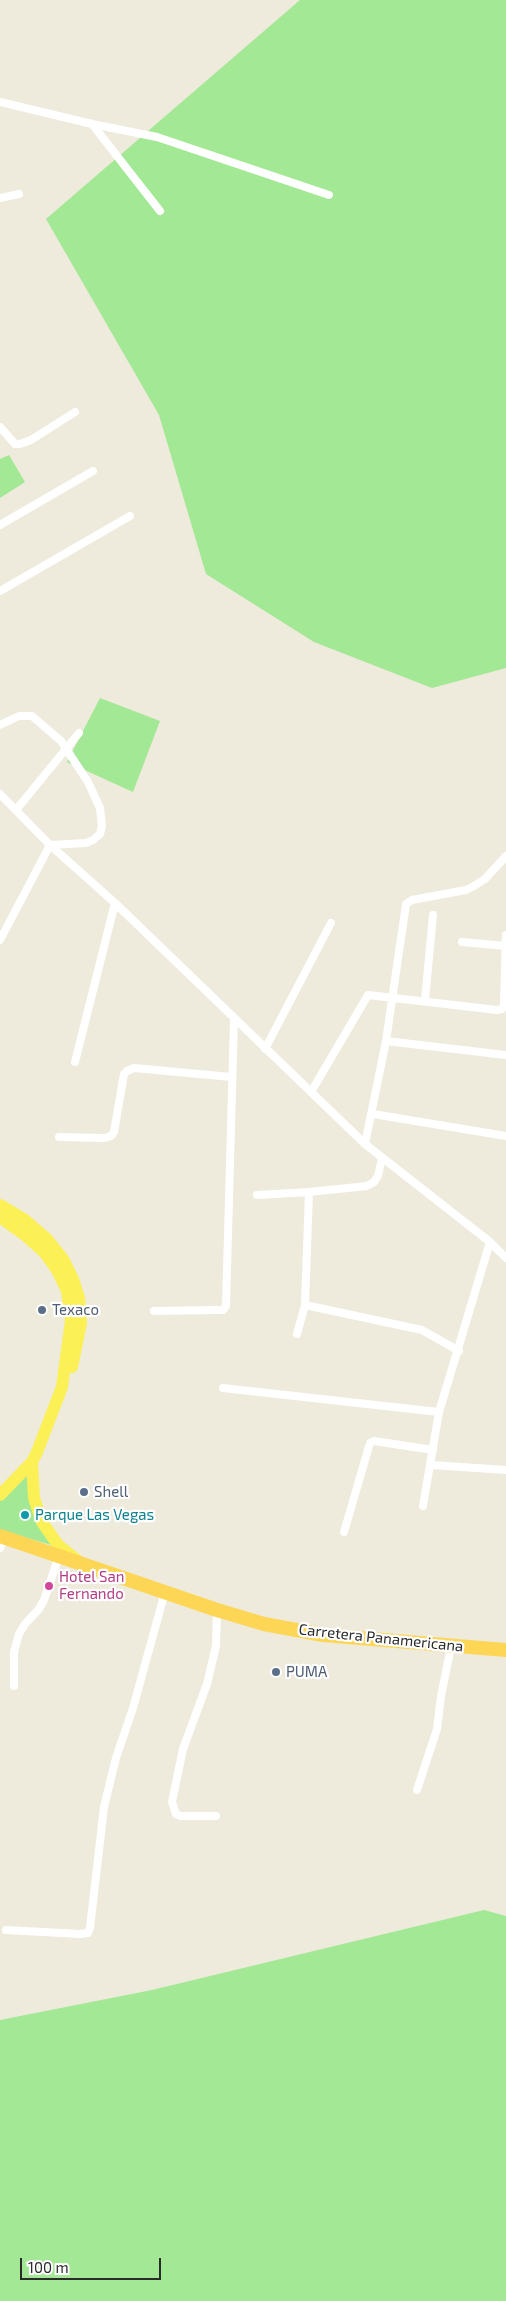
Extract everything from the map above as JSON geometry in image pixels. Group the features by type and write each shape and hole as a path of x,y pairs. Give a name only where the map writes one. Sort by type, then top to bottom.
{"highway":[{"name":"Carretera Panamericana","path":"2,1540 81,1563 216,1610 264,1624 323,1635 450,1647 506,1650"}],"main road":[{"path":"0,1205 25,1220 47,1239 63,1259 76,1288 81,1323 70,1374 62,1387 32,1462 0,1495"},
{"path":"0,1217 17,1228 44,1252 57,1270 67,1291 71,1320 62,1387"},
{"path":"32,1462 34,1498 42,1522 58,1545 81,1563"}],"street":[{"path":"0,102 92,124 158,137 329,195"},
{"path":"92,124 160,212"},
{"path":"0,198 19,194"},
{"path":"0,427 15,444 20,444 31,440 75,412"},
{"path":"0,525 93,471"},
{"path":"0,591 130,516"},
{"path":"0,725 19,716 32,716 66,748 88,782 100,808 102,826 100,834 93,840 86,843 50,845"},
{"path":"16,810 79,733"},
{"path":"0,794 50,845 115,904 366,1144 490,1242 506,1258"},
{"path":"0,940 50,845"},
{"path":"366,1144 386,1041 406,904 409,901 466,890 485,879 506,856"},
{"path":"75,1062 115,904"},
{"path":"425,1000 433,915"},
{"path":"265,1049 331,923"},
{"path":"311,1092 365,997 368,995 425,1000 497,1010 502,1008 504,1005 506,935"},
{"path":"462,942 506,946"},
{"path":"154,1311 223,1310 226,1306 234,1019"},
{"path":"386,1041 506,1055"},
{"path":"59,1137 105,1138 111,1136 114,1132 124,1074 128,1070 134,1068 232,1078"},
{"path":"373,1114 506,1136"},
{"path":"257,1195 367,1186 374,1182 378,1176 382,1158"},
{"path":"297,1334 305,1305 309,1192"},
{"path":"424,1506 439,1412 459,1351 490,1242"},
{"path":"305,1305 422,1330 459,1351"},
{"path":"223,1388 439,1412"},
{"path":"344,1532 370,1443 433,1450"},
{"path":"432,1465 506,1470"},
{"path":"14,1686 14,1652 19,1634 25,1624 39,1609 59,1556"},
{"path":"6,1930 88,1933 104,1807 116,1758 133,1708 165,1592"},
{"path":"216,1610 216,1646 207,1684 184,1748 172,1802 176,1814 180,1816 216,1816"},
{"path":"417,1790 437,1729 440,1696 450,1647"}],"green space":[{"path":"300,0 506,0 506,668 432,688 314,642 206,574 159,415 46,219"},
{"path":"9,455 25,482 0,498 0,459"},
{"path":"100,698 160,721 133,792 67,762"},
{"path":"31,1466 32,1498 58,1547 0,1530 0,1498"},
{"path":"484,1910 506,1916 506,2301 0,2301 0,2020 152,1990"}],"place":[{"name":"Texaco","path":"42,1310"},
{"name":"Shell","path":"84,1492"},
{"name":"Parque Las Vegas","path":"25,1515"},
{"name":"Hotel San Fernando","path":"49,1586"},
{"name":"PUMA","path":"276,1672"}]}
